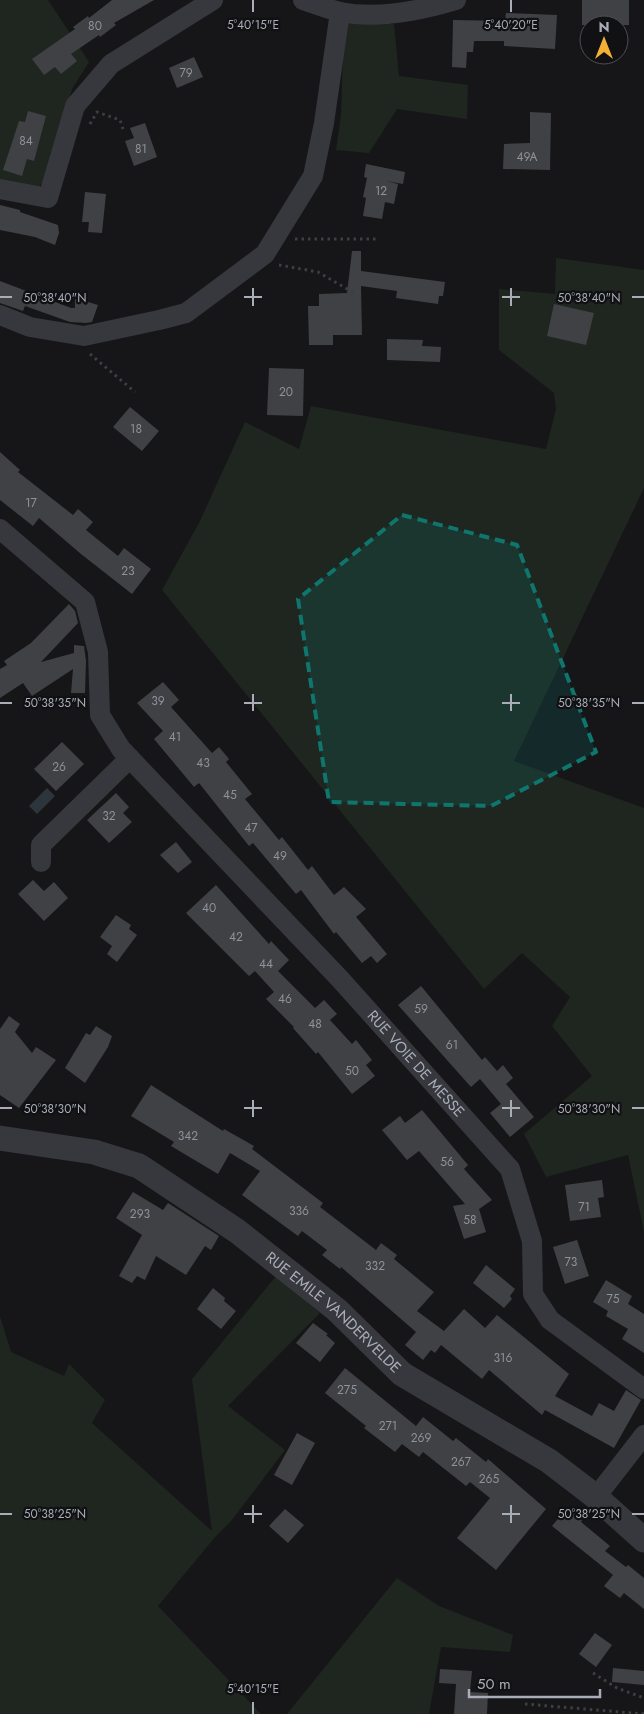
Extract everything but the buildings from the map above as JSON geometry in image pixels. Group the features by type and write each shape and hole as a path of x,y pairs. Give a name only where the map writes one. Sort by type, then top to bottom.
{"street":[{"path":"0,189 48,198 75,106 111,64 213,0"},
{"path":"303,0 340,12 379,14 408,11 456,0"},
{"path":"0,315 30,326 84,336 159,320 186,313 265,254 313,176 324,123 340,12"},
{"name":"RUE VOIE DE MESSE","path":"0,530 85,602 98,652 100,715 121,749 340,978 510,1169 532,1241 533,1294 550,1320 644,1389"},
{"path":"41,862 41,844 130,758"},
{"name":"RUE EMILE VANDERVELDE","path":"0,1138 94,1152 139,1166 236,1231 337,1310 402,1374 549,1461 596,1497 644,1540"},
{"path":"596,1497 644,1436"}],"path":[{"path":"89,126 98,112 120,120 122,129"},
{"path":"274,239 378,239"},
{"path":"256,260 318,272 354,293"},
{"path":"73,334 87,352 135,392"},
{"path":"593,1673 617,1688 644,1698"},
{"path":"525,1704 644,1714"}],"highlighted area":[{"path":"402,515 517,545 596,752 491,806 329,802 298,599"}],"shaded area":[{"path":"0,0 48,0 89,62 72,89 53,175 36,189 0,181"},
{"path":"344,23 394,24 399,76 468,85 467,119 397,109 369,153 336,150 341,115"},
{"path":"556,258 644,270 644,488 514,761 644,808 644,1232 628,1155 546,1177 524,1134 592,1076 552,1026 570,997 522,953 484,989 162,590 199,523 245,422 299,449 311,406 546,449 556,409 554,393 499,350 499,289 555,294"},
{"path":"47,788 55,796 37,814 29,806"},
{"path":"276,1276 320,1313 228,1406 285,1450 232,1520 216,1536 158,1606 261,1714 0,1714 0,1316 11,1352 64,1376 69,1364 105,1400 92,1423 212,1531 192,1379"},
{"path":"397,1578 439,1606 513,1635 510,1652 441,1647 429,1714 287,1714"}]}
